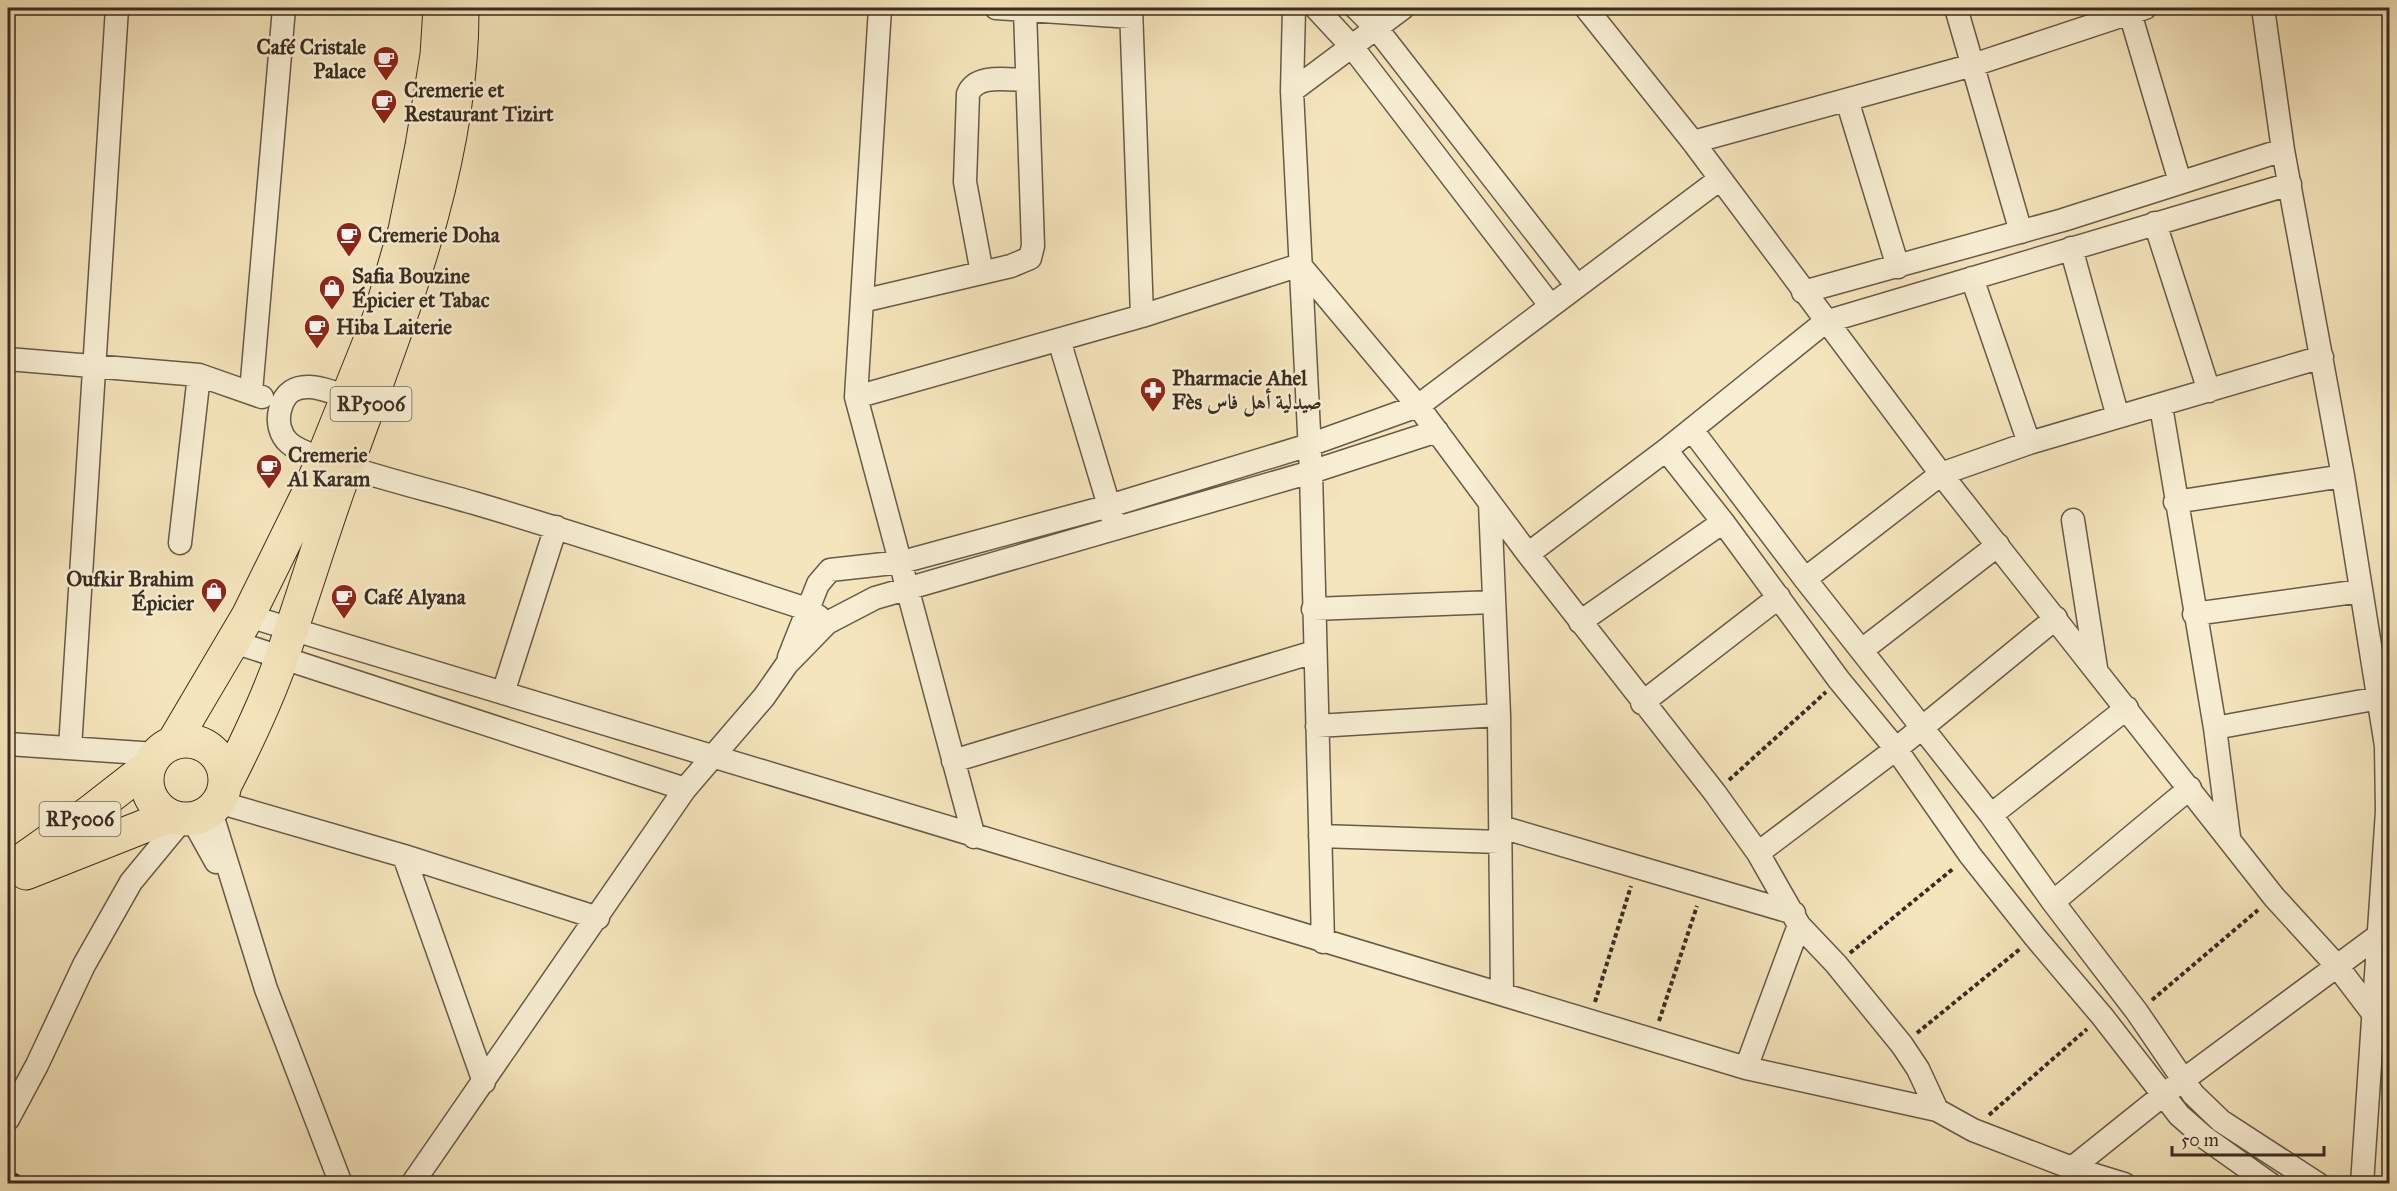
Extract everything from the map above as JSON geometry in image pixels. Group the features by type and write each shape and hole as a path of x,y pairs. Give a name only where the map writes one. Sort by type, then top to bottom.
{"main road":[{"name":"RP5006","path":"358,402 405,230 430,105 440,8"},
{"name":"RP5006","path":"8,881 199,809 286,644 334,463 358,402 413,285 441,174 457,84 462,8"},
{"name":"RP5006","path":"199,809 160,809 148,789 159,754 241,629 334,463"},
{"path":"159,754 199,743 211,749 219,759 224,772 199,809"},
{"name":"RP5006","path":"8,870 159,754"}],"street":[{"path":"70,748 117,8"},
{"path":"251,392 284,8"},
{"path":"880,8 856,398 902,562 974,837"},
{"path":"996,8 1131,12 1142,316"},
{"path":"1294,8 1292,91 1311,471 1323,942"},
{"path":"1316,8 1353,48 1550,305"},
{"path":"1356,8 1377,29 1577,286"},
{"path":"1292,91 1353,48 1403,8"},
{"path":"1586,8 1693,142 1825,322 1941,474 2274,897 2337,966 2372,1012"},
{"path":"1956,8 2021,232"},
{"path":"2263,8 2283,150 2343,476 2379,698 2388,783 2362,1184"},
{"path":"862,301 1023,262 1028,260 1032,253 1025,10"},
{"path":"1693,142 1973,66 2137,10 2180,182"},
{"path":"982,273 965,182 965,117 968,94 972,85 980,81 1027,80"},
{"path":"1847,100 1898,267"},
{"path":"1803,292 2021,232 2283,150"},
{"path":"787,664 821,578 830,570 902,562 1109,506 1309,445 1419,405 1720,178"},
{"path":"1527,554 1692,430 1825,322 2290,184"},
{"path":"2155,224 2209,391"},
{"path":"2071,248 2118,417"},
{"path":"856,398 1142,316 1299,265"},
{"path":"1299,265 1419,405 1527,554 1715,793 1758,853 1797,919 1902,1045 1918,1069 1937,1110"},
{"path":"1972,278 2029,442"},
{"path":"1059,340 1116,529"},
{"path":"1805,579 1941,474 2029,442 2161,406 2322,357"},
{"path":"8,359 199,375 251,392 281,405"},
{"path":"180,543 199,375"},
{"path":"358,402 315,386 304,386 295,390 281,405 279,426 282,435 298,449 334,463 556,527 807,609 827,623"},
{"path":"2161,406 2175,502 2215,728 2229,837"},
{"path":"1692,430 1805,579 1991,815 2053,902 2137,1012 2200,1103 2221,1121 2318,1184"},
{"path":"412,1184 685,789 764,697 787,664 827,623 875,598 908,591 1311,471 1437,431"},
{"path":"1666,450 1724,522 1839,680 1896,749 1970,855 2102,1016 2163,1095 2189,1125 2270,1184"},
{"path":"2175,502 2343,476"},
{"path":"1490,502 1499,715 1502,993"},
{"path":"2073,520 2096,669"},
{"path":"1580,622 1724,522"},
{"path":"503,693 556,527"},
{"path":"1862,650 1998,545"},
{"path":"2194,614 2361,591"},
{"path":"1642,703 1779,597"},
{"path":"1313,609 1494,602"},
{"path":"1758,853 1896,749 2056,618"},
{"path":"241,629 685,789"},
{"path":"286,644 503,693 974,837 1323,942 1502,993 1746,1068 1937,1110 1973,1130 2072,1168 2124,1184"},
{"path":"953,760 1314,652"},
{"path":"2215,728 2379,698"},
{"path":"1991,815 2127,708"},
{"path":"1317,726 1499,715"},
{"path":"8,744 159,754"},
{"path":"2053,902 2190,788"},
{"path":"199,809 404,856 598,918"},
{"path":"199,809 236,897 270,1000 341,1184"},
{"path":"8,1119 37,1065 84,965 131,882 199,809"},
{"path":"1320,836 1501,834 1638,865 1704,885 1797,919"},
{"path":"404,856 484,1082"},
{"path":"1746,1068 1797,919"},
{"path":"2072,1168 2182,1080 2379,935"}],"path":[{"path":"1715,793 1839,680"},
{"path":"1836,964 1970,855"},
{"path":"1589,1020 1638,865"},
{"path":"1653,1039 1704,885"},
{"path":"2137,1012 2274,897"},
{"path":"1902,1045 2035,937"},
{"path":"1973,1130 2102,1016"},
{"path":"8,1171 33,1184"}],"place":[{"name":"Café Cristale Palace","path":"386,82"},
{"name":"Cremerie et Restaurant Tizirt","path":"384,125"},
{"name":"Cremerie Doha","path":"349,258"},
{"name":"Safia Bouzine Épicier et Tabac","path":"332,311"},
{"name":"Hiba Laiterie","path":"317,350"},
{"name":"Pharmacie Ahel Fès صيدلية أهل فاس","path":"1153,413"},
{"name":"Cremerie Al Karam","path":"269,490"},
{"name":"Oufkir Brahim Épicier","path":"214,614"},
{"name":"Café Alyana","path":"344,620"}]}
